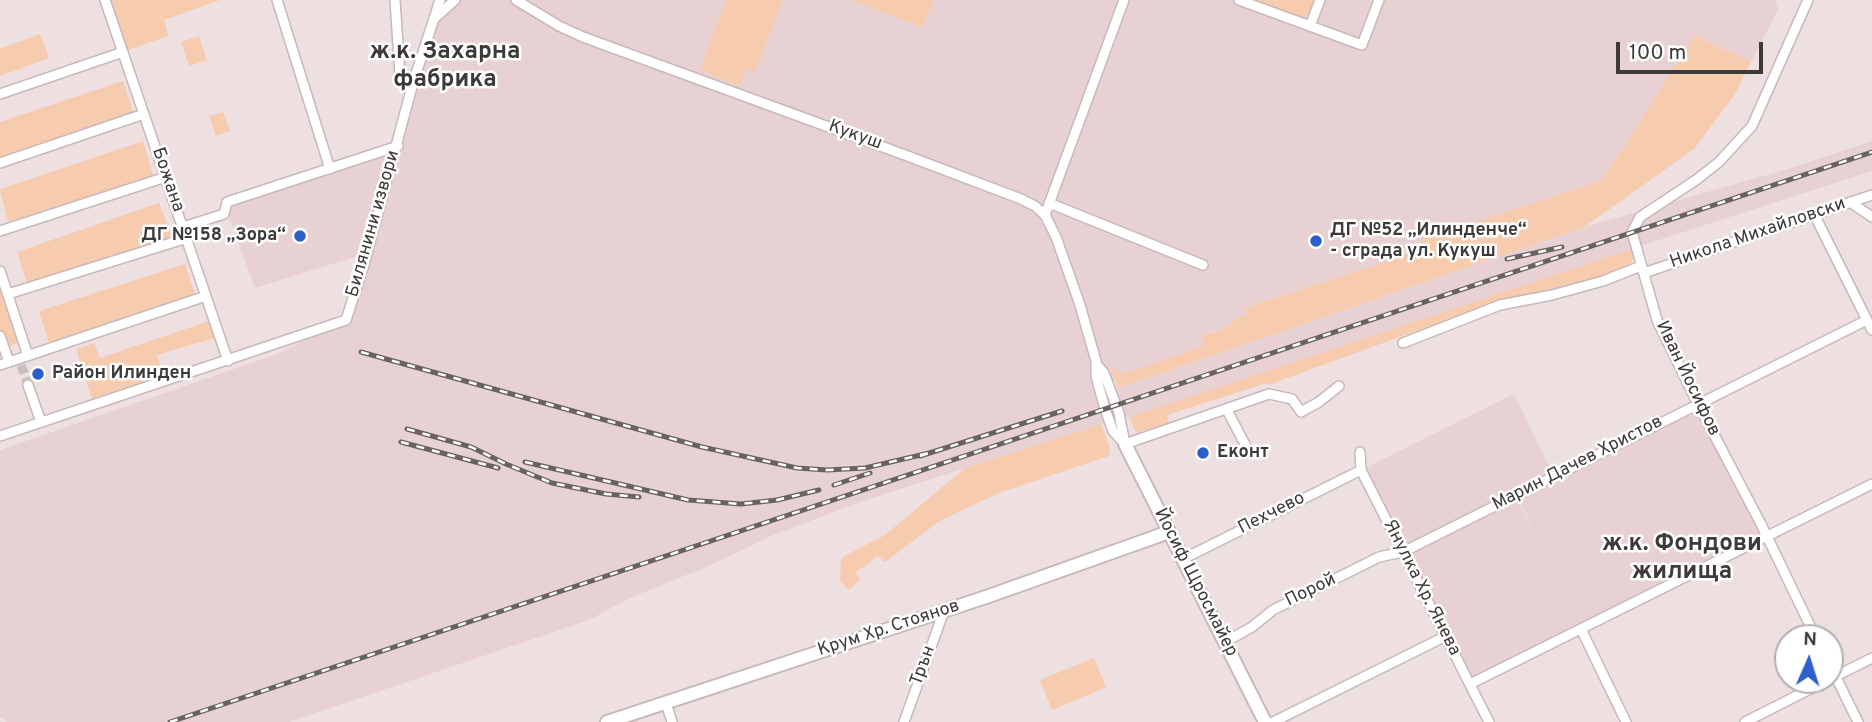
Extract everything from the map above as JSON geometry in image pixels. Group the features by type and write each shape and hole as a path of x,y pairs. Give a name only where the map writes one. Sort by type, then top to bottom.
{"street":[{"name":"Божана","path":"105,0 228,361"},
{"path":"277,0 330,169"},
{"path":"395,0 400,75 414,83"},
{"name":"Билянини извори","path":"0,436 346,320 440,0"},
{"path":"434,19 455,0"},
{"name":"Кукуш","path":"516,0 583,37 1021,199 1045,215"},
{"path":"1124,0 1045,215 1062,251 1097,365 1096,376 1113,431 1125,444 1269,394 1293,399 1301,412 1320,402 1339,386"},
{"path":"1238,0 1362,45 1379,0"},
{"path":"1310,26 1320,0"},
{"name":"Иван Йосифов","path":"1808,0 1752,126 1718,162 1696,180 1640,217 1632,232 1657,320 1809,624"},
{"path":"0,94 123,52"},
{"path":"0,163 144,114"},
{"path":"183,227 223,214 227,202 398,146"},
{"path":"0,231 166,177"},
{"name":"Никола Михайловски","path":"1403,343 1500,305 1552,295 1642,270 1872,195"},
{"path":"1850,202 1872,217"},
{"path":"1049,203 1203,265"},
{"path":"1814,214 1872,330"},
{"path":"8,294 187,238"},
{"path":"0,271 23,360"},
{"path":"0,336 4,363 23,360 206,296"},
{"name":"Марин Дачев Христов","path":"1403,551 1867,320"},
{"path":"28,384 41,422"},
{"path":"1227,410 1248,450"},
{"name":"Йосиф Щросмайер","path":"1125,444 1265,722"},
{"name":"Янулка Хр. Янева","path":"1360,452 1361,470 1489,722"},
{"name":"Пехчево","path":"1183,559 1361,470"},
{"path":"1470,684 1872,484"},
{"name":"Крум Хр. Стоянов","path":"607,722 944,611 1169,532"},
{"name":"Порой","path":"1225,642 1252,627 1273,610 1379,557 1403,551"},
{"name":"Трън","path":"904,722 944,611"},
{"path":"1581,629 1626,722"},
{"path":"1273,722 1446,636"},
{"path":"1844,672 1872,658"},
{"path":"1745,722 1801,694"},
{"path":"1840,694 1858,722"},
{"path":"666,703 672,722"}],"shaded area":[{"path":"105,0 220,0 164,20 168,36 123,52"},
{"path":"440,0 1776,0 1778,10 1751,62 1696,35 1600,181 1420,240 1425,249 1244,308 1247,314 1234,324 1201,336 1205,348 1113,382 1118,388 1584,227 1788,169 1872,141 1872,171 1129,417 860,502 771,536 711,565 632,597 589,620 289,722 7,722 0,717 0,450 280,353 346,320"},
{"path":"726,0 783,0 755,72 746,69 739,86 700,70"},
{"path":"852,0 934,0 922,27"},
{"path":"1250,0 1315,0 1311,11 1299,19"},
{"path":"40,34 49,58 0,76 0,49"},
{"path":"1695,35 1751,62 1735,94 1694,149 1584,227 1118,388 1111,368 1117,369 1120,375 1204,346 1201,337 1233,324 1232,320 1247,314 1244,308 1424,249 1420,240 1600,181"},
{"path":"199,36 207,60 189,66 181,42"},
{"path":"123,81 134,115 0,159 0,122"},
{"path":"223,112 230,131 216,136 209,116"},
{"path":"143,141 154,178 8,222 0,189"},
{"name":"ДГ №158 „Зора“","path":"387,153 358,256 255,288 228,215 231,204"},
{"path":"159,203 173,238 27,283 17,252"},
{"path":"1631,249 1634,256 1629,267 1601,278 1457,316 1268,385 1267,383 1167,415 1169,423 1136,433 1129,417"},
{"path":"185,264 196,297 49,344 39,311"},
{"path":"0,271 23,341 4,348 0,336"},
{"path":"212,320 218,337 157,355 164,375 92,399 76,349 94,343 100,358"},
{"path":"1514,394 1554,476 1516,496 1547,560 1518,498 1696,407 1764,534 1470,684 1361,470"},
{"path":"1101,424 1110,448 1109,456 999,493 941,520 885,562 878,556 855,573 861,579 849,590 840,581 841,558 885,535 965,468"},
{"path":"1094,658 1106,687 1052,710 1040,680"}],"tunnel":[{"path":"21,365 28,385"}],"railway":[{"path":"170,722 1872,152"},
{"path":"1507,259 1562,247"},
{"path":"361,352 702,447 797,468 865,468 929,453"},
{"path":"920,456 1062,411"},
{"path":"407,429 471,447 552,483 606,494 639,497"},
{"path":"401,442 498,468"},
{"path":"525,462 688,500 741,504 777,500 819,490"},
{"path":"834,485 870,473"}],"place":[{"name":"ДГ №158 „Зора“","path":"300,236"},
{"name":"ДГ №52 „Илинденче“ - сграда ул. Кукуш","path":"1316,241"},
{"name":"Район Илинден","path":"38,374"},
{"name":"Еконт","path":"1203,453"}],"district":[{"name":"ж.к. Захарна фабрика","path":"445,67"},
{"name":"ж.к. Фондови жилища","path":"1682,559"}]}
